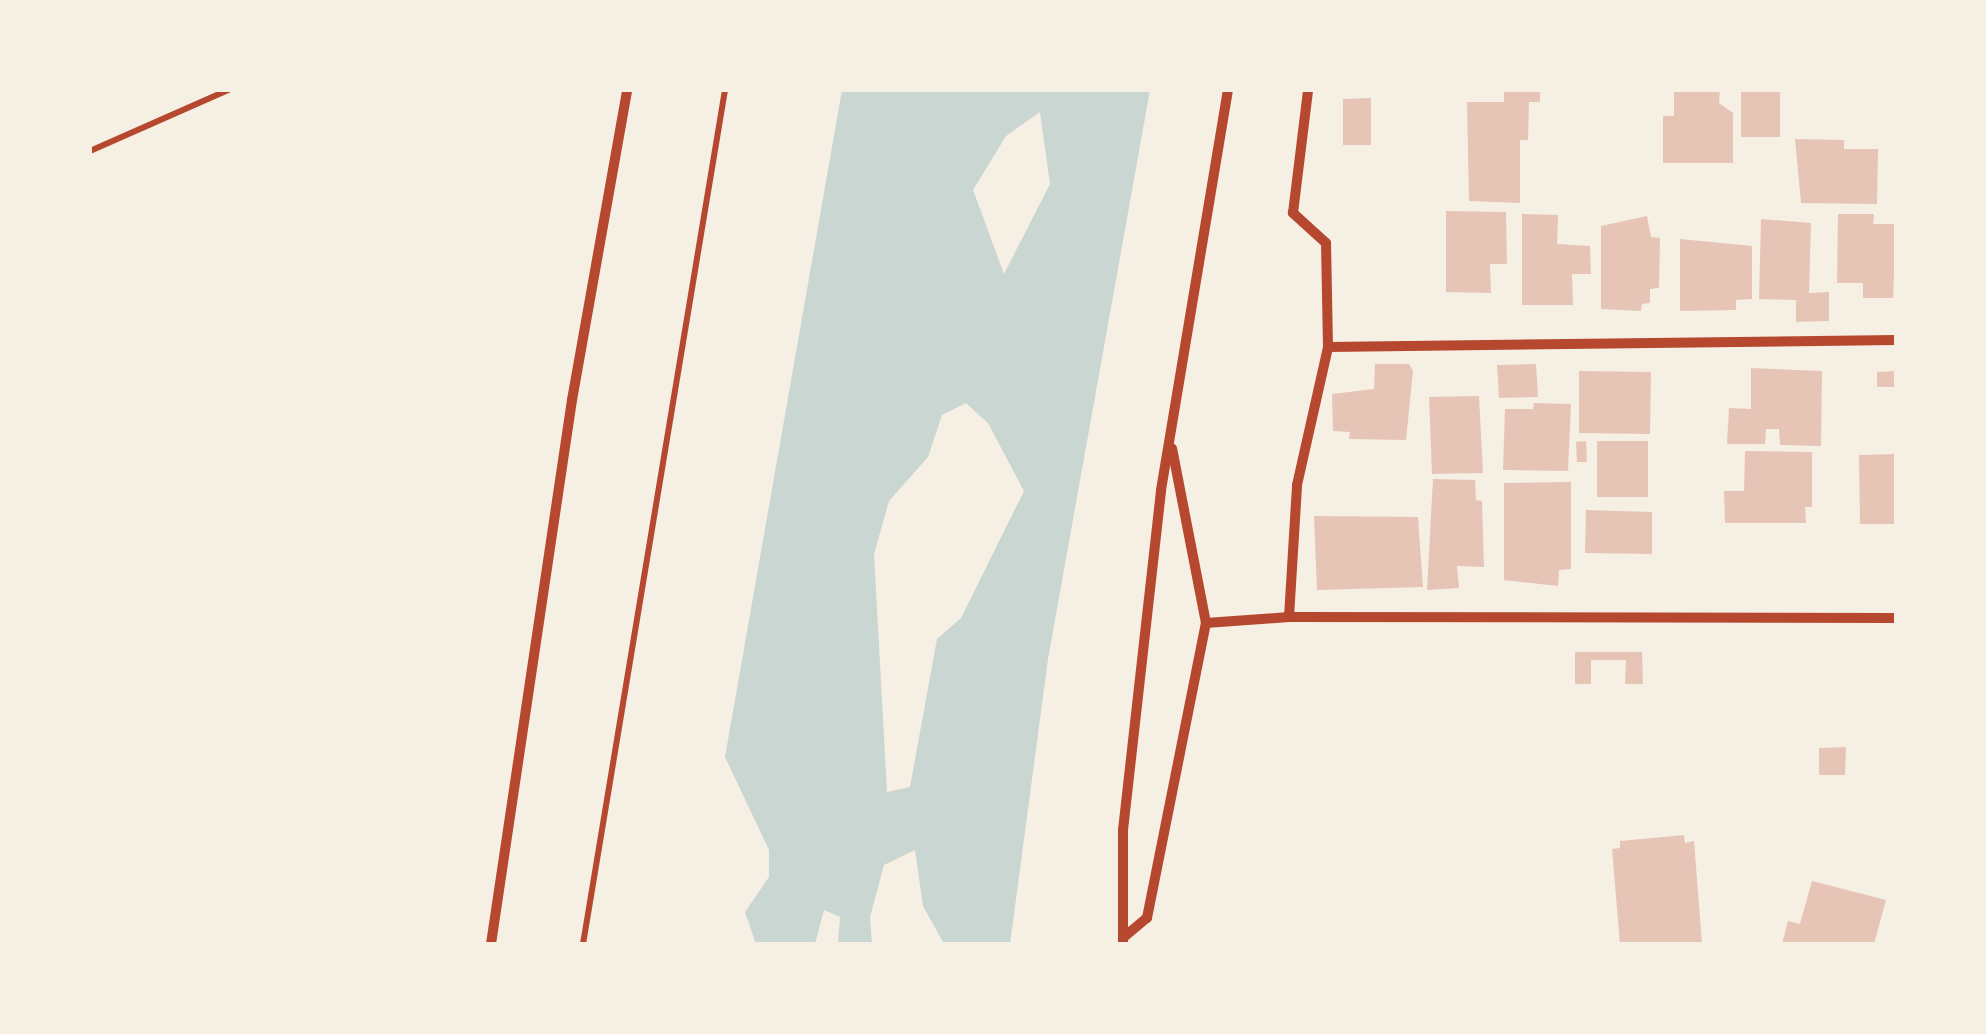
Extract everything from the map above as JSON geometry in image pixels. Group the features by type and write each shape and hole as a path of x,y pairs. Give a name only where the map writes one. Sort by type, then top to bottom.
{"street":[{"path":"491,944 572,400 627,90"},
{"path":"1124,941 1123,830 1170,440 1228,90"},
{"path":"1289,617 1297,485 1328,347 1326,243 1293,213 1308,90"},
{"path":"1328,347 1896,340"},
{"path":"1124,941 1147,918 1206,623 1170,440"},
{"path":"1206,623 1289,617 1896,618"}],"path":[{"path":"90,151 228,90"},
{"path":"584,944 725,90"}],"shaded area":[{"path":"842,90 1150,90 1048,659 1010,944 944,944 923,906 915,850 884,865 870,917 872,944 838,944 840,917 824,910 815,944 756,944 745,912 769,877 769,850 725,757","holes":["1040,112 1050,184 1004,274 973,190 1006,136","966,403 988,423 1024,491 961,618 937,639 910,787 887,792 874,554 889,501 928,457 942,415"]}],"building":[{"path":"1504,90 1540,90 1540,102 1529,102 1528,140 1520,140 1520,203 1469,201 1467,102 1504,102"},
{"path":"1674,90 1720,90 1719,103 1733,113 1733,163 1663,163 1663,116 1674,116"},
{"path":"1741,90 1780,90 1780,137 1741,137"},
{"path":"1371,98 1371,145 1343,145 1343,99"},
{"path":"1795,139 1844,140 1844,149 1878,149 1877,204 1801,203"},
{"path":"1446,211 1506,212 1507,264 1490,264 1491,293 1446,292"},
{"path":"1522,214 1558,215 1557,244 1590,246 1591,274 1572,274 1573,305 1522,305"},
{"path":"1838,214 1874,214 1873,224 1896,224 1893,298 1863,298 1863,283 1837,283"},
{"path":"1647,216 1651,237 1660,238 1659,288 1650,289 1650,303 1642,304 1641,311 1601,309 1601,226"},
{"path":"1761,219 1811,223 1809,293 1829,292 1829,321 1796,322 1796,300 1759,299"},
{"path":"1680,239 1752,246 1752,299 1736,300 1736,310 1680,311"},
{"path":"1375,364 1409,364 1413,371 1406,440 1349,439 1350,432 1333,431 1332,394 1374,389"},
{"path":"1536,364 1538,397 1499,398 1497,365"},
{"path":"1751,368 1822,371 1821,446 1780,445 1779,429 1766,429 1765,444 1727,444 1729,408 1751,409"},
{"path":"1579,371 1651,372 1650,434 1579,433"},
{"path":"1896,371 1896,387 1877,387 1877,372"},
{"path":"1479,396 1483,473 1432,474 1429,397"},
{"path":"1534,403 1571,404 1568,471 1503,470 1505,409 1533,409"},
{"path":"1586,441 1587,462 1577,462 1576,442"},
{"path":"1597,441 1648,441 1648,497 1597,497"},
{"path":"1745,451 1812,452 1812,507 1805,507 1806,523 1725,523 1724,491 1744,491"},
{"path":"1896,454 1896,524 1860,524 1859,455"},
{"path":"1433,479 1475,480 1476,500 1482,501 1484,567 1457,566 1459,588 1427,590"},
{"path":"1571,482 1571,569 1559,570 1558,586 1504,580 1504,483"},
{"path":"1586,510 1652,512 1652,554 1585,553"},
{"path":"1314,516 1418,517 1423,587 1317,590"},
{"path":"1575,652 1642,652 1643,684 1625,684 1626,660 1591,660 1591,684 1575,684"},
{"path":"1846,747 1845,775 1819,775 1819,748"},
{"path":"1684,835 1685,843 1694,841 1702,944 1620,944 1612,849 1620,848 1620,841"},
{"path":"1812,881 1886,900 1874,944 1782,944 1788,921 1800,924"}]}
